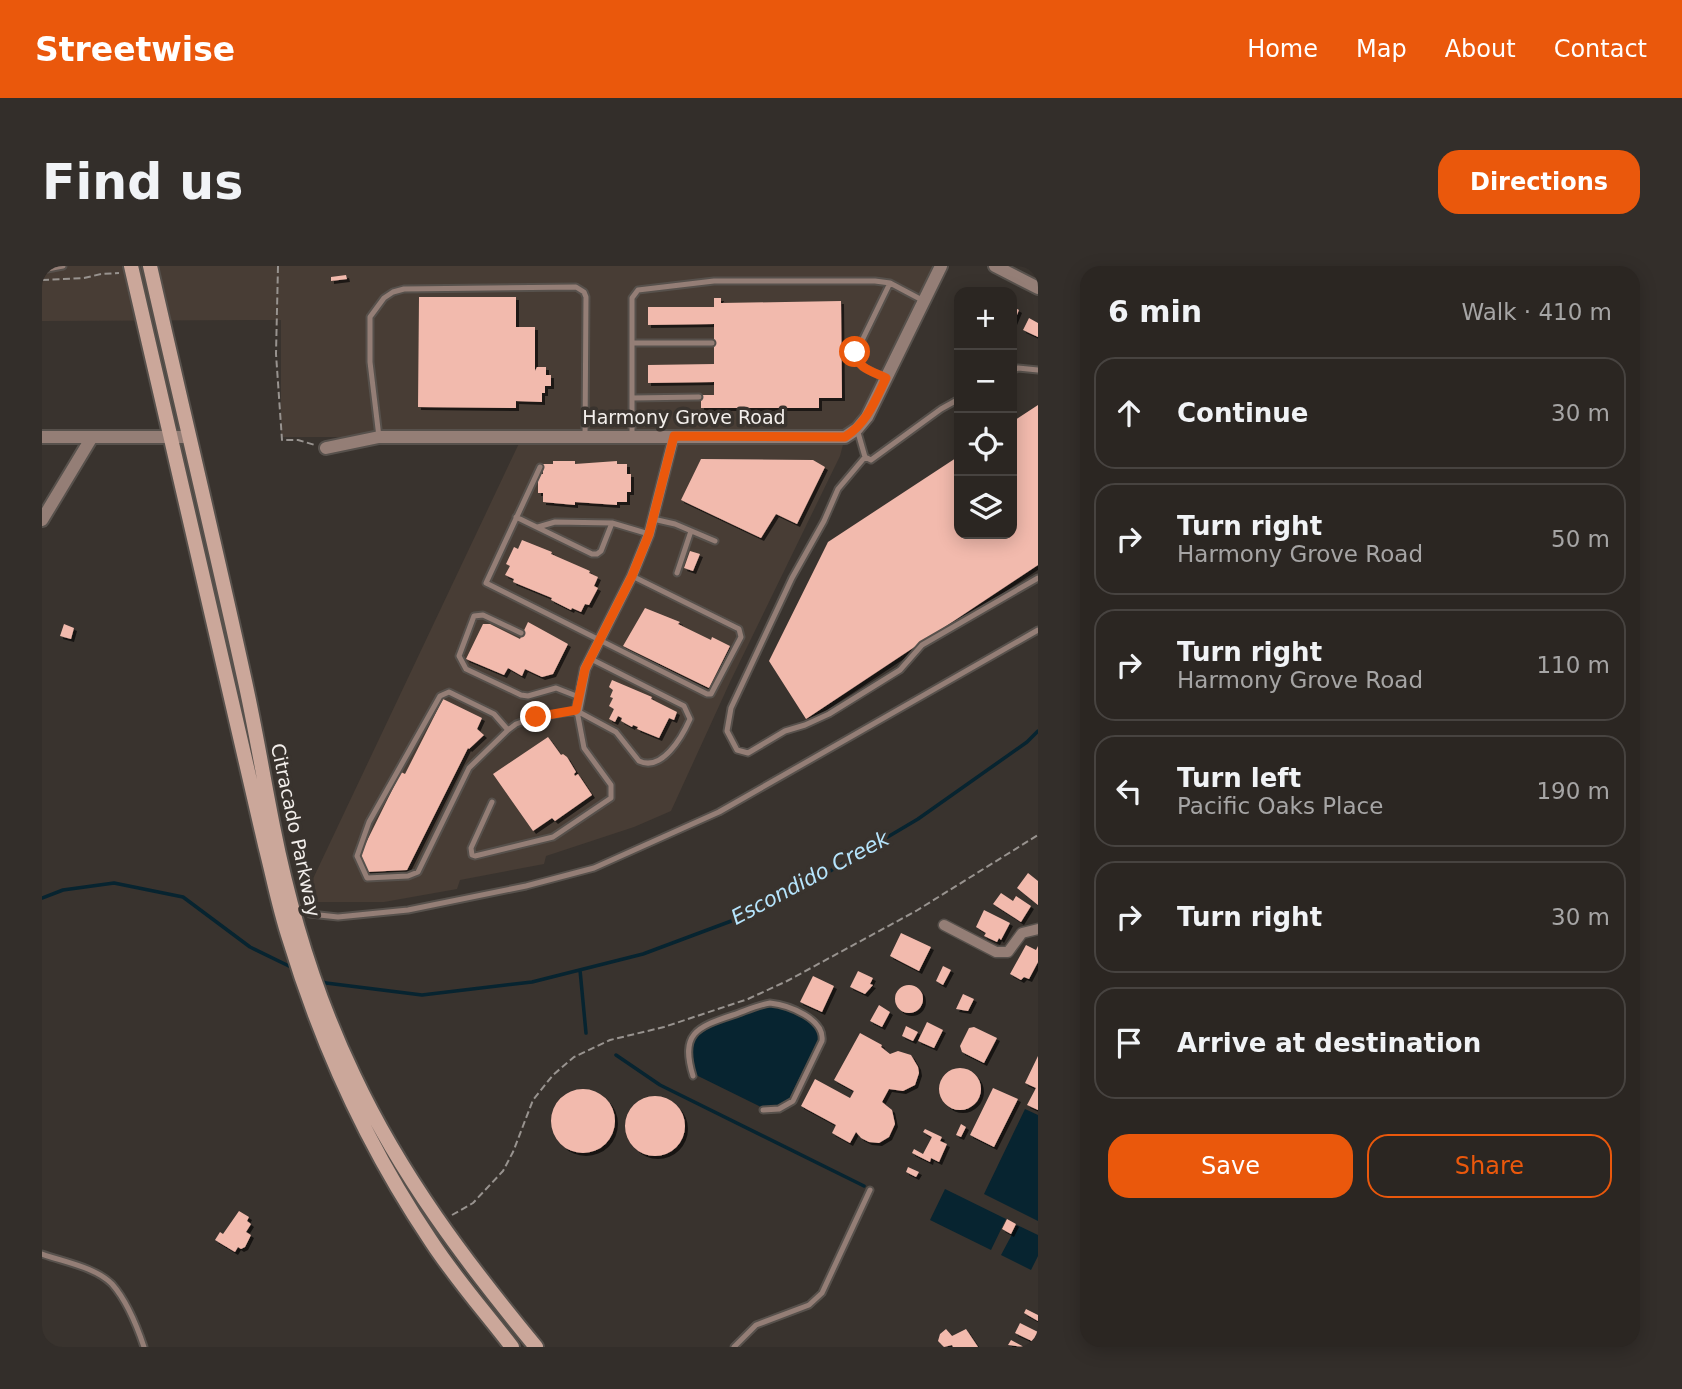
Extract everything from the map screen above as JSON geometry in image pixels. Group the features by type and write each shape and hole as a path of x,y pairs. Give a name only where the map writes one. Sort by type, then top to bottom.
{"main road":[{"name":"Citracado Parkway","path":"150,266 244,677 294,935"},
{"name":"Citracado Parkway","path":"125,270 170,437 294,935 330,1022 364,1124 415,1216 442,1257 512,1347"},
{"name":"Citracado Parkway","path":"346,1073 418,1192 473,1270 536,1347"}],"street":[{"path":"857,429 867,417 941,266"},
{"path":"995,266 1037,286"},
{"name":"Harmony Grove Road","path":"326,448 379,437 845,437 857,429"},
{"path":"576,710 585,669 632,576 649,534 674,436"},
{"path":"42,437 188,437"},
{"path":"42,520 92,437"},
{"path":"944,925 996,952 1007,951 1022,933 1038,929"}],"lane":[{"path":"42,270 63,266"},
{"path":"632,436 632,298 634,293 643,288 714,281 875,281 890,283 924,301"},
{"path":"886,378 863,367 854,357 890,283"},
{"path":"379,437 370,362 370,317 393,292 404,289 576,287 584,292 586,297 585,436"},
{"path":"632,343 712,343"},
{"path":"1017,368 1038,370"},
{"path":"632,398 699,397"},
{"path":"857,429 865,457 871,460 954,402"},
{"path":"865,457 838,489 736,696 727,731 737,750 748,753 785,731 829,714 900,670 922,645 1038,578"},
{"path":"540,467 485,583 707,694 715,690 741,637 739,629 632,576"},
{"path":"516,517 592,554 601,551 612,523"},
{"path":"653,519 715,541"},
{"path":"538,527 555,522 612,523 649,534"},
{"path":"677,573 691,531"},
{"path":"521,633 483,615 474,616 459,660 466,668 521,695 528,696 556,688 579,697"},
{"path":"310,914 338,916 408,910 526,886 594,868 719,812 1038,630"},
{"path":"508,730 488,710 449,692 440,696 369,822 357,856 367,878 408,876 418,872 469,768 516,724 536,717 576,710 616,732 639,761 645,764 657,762 678,742 690,719 684,706 590,659"},
{"path":"492,802 471,848 472,855 553,837 611,798 611,785 584,748 576,710"},
{"path":"693,1076 687,1051 694,1035 702,1026 770,1003 811,1019 820,1027 822,1041 793,1101 779,1109 763,1110"},
{"path":"734,1347 756,1325 809,1305 822,1293 870,1190"},
{"path":"42,1254 86,1269 110,1283 123,1301 144,1347"}],"path":[{"path":"278,266 276,354 282,440 298,440 326,448"},
{"path":"42,280 84,278 125,270"}],"shaded area":[{"path":"42,266 941,266 867,417 845,437 840,456 730,682 671,811 634,827 546,856 544,864 460,880 457,889 384,902 302,902 522,437 281,437 281,320 42,321"}],"water":[{"path":"775,1005 808,1021 817,1031 819,1038 788,1101 783,1105 761,1107 696,1075 691,1061 691,1044 704,1028"},
{"path":"1025,1109 1038,1115 1038,1221 984,1194"},
{"path":"945,1189 1006,1219 991,1250 930,1220"},
{"path":"1017,1225 1038,1235 1038,1256 1031,1270 1001,1255"}],"building":[{"path":"346,275 347,279 331,281 331,277"},
{"path":"419,297 516,297 516,327 535,327 535,371 537,367 546,367 546,375 551,375 551,386 545,386 542,402 516,401 516,408 418,407"},
{"path":"714,298 721,298 721,303 841,301 842,398 819,398 819,408 701,408 701,395 714,395 714,382 648,383 648,365 714,364 714,324 648,325 648,307 714,307"},
{"path":"1029,318 1038,323 1038,337 1023,330"},
{"path":"1038,405 1038,565 806,719 769,661 828,542 954,459 954,539 1017,539 1017,419"},
{"path":"701,459 813,460 825,467 797,524 776,514 761,538 681,500"},
{"path":"553,461 575,461 575,464 617,461 617,464 627,464 627,474 631,474 631,492 627,492 627,502 617,502 617,505 575,502 575,505 543,502 543,493 538,493 538,474 543,474 543,464 553,464"},
{"path":"522,540 552,552 551,554 598,577 594,586 598,588 589,605 585,604 581,612 572,608 571,610 551,600 552,598 513,582 514,579 505,575 510,566 506,564 514,547 518,549"},
{"path":"690,551 700,554 693,571 684,568"},
{"path":"645,608 680,622 678,624 711,640 712,637 730,646 709,688 623,646"},
{"path":"528,622 568,644 553,674 542,677 525,669 522,676 508,668 504,675 466,659 483,624 490,624 520,639"},
{"path":"64,624 74,628 71,639 60,636"},
{"path":"612,680 652,697 651,699 677,712 674,720 669,718 659,738 637,729 638,727 632,727 618,716 615,722 609,719 614,709 609,706 613,698 610,697 613,690 609,687"},
{"path":"443,699 482,718 477,729 484,735 468,748 407,870 366,872 360,855 401,772 405,774"},
{"path":"548,737 561,755 567,757 576,772 575,776 578,774 592,795 555,821 552,818 533,831 493,774"},
{"path":"1028,873 1038,881 1038,905 1017,888"},
{"path":"1001,893 1013,901 1016,896 1031,906 1021,922 993,904"},
{"path":"984,910 1010,923 1001,940 999,938 997,942 984,936 986,933 976,927"},
{"path":"901,933 931,947 919,971 890,956"},
{"path":"1026,945 1036,950 1038,946 1038,962 1029,979 1024,977 1021,980 1010,974"},
{"path":"943,966 951,970 943,985 936,981"},
{"path":"858,971 873,978 870,984 873,985 865,994 850,987"},
{"path":"813,976 834,986 822,1012 800,1002"},
{"path":"909,985 919,989 923,999 919,1009 909,1013 899,1009 895,999 899,989"},
{"path":"963,994 974,999 968,1011 956,1009"},
{"path":"879,1005 890,1012 882,1027 870,1021"},
{"path":"927,1022 943,1030 934,1048 918,1041"},
{"path":"906,1026 918,1032 913,1041 902,1036"},
{"path":"974,1027 997,1038 984,1063 962,1052 960,1046 969,1028"},
{"path":"860,1033 882,1045 890,1054 898,1051 911,1055 918,1067 915,1085 903,1091 889,1089 882,1102 892,1110 895,1124 889,1137 879,1143 869,1142 856,1132 850,1143 832,1133 836,1125 801,1106 815,1079 850,1098 854,1091 834,1080"},
{"path":"1038,1056 1038,1110 1027,1105 1036,1088 1025,1083"},
{"path":"960,1068 975,1074 981,1089 975,1104 960,1110 945,1104 939,1089 945,1074"},
{"path":"993,1088 1018,1099 994,1147 970,1135"},
{"path":"583,1089 601,1095 609,1103 615,1121 609,1139 601,1147 583,1153 565,1147 557,1139 551,1121 557,1103 565,1095"},
{"path":"655,1096 672,1101 680,1109 685,1126 680,1143 672,1151 655,1156 638,1151 630,1143 625,1126 630,1109 638,1101"},
{"path":"961,1124 966,1127 961,1137 956,1135"},
{"path":"925,1129 942,1137 940,1141 947,1144 939,1162 931,1158 930,1162 912,1153 914,1149 923,1154 932,1137 923,1132"},
{"path":"908,1167 919,1172 916,1177 906,1172"},
{"path":"239,1211 249,1217 247,1221 251,1224 246,1232 251,1235 245,1247 238,1247 235,1252 215,1240 220,1232 223,1234"},
{"path":"1007,1219 1016,1224 1011,1234 1002,1229"},
{"path":"1026,1309 1038,1315 1038,1321 1024,1313"},
{"path":"1020,1323 1038,1332 1038,1344 1015,1333"},
{"path":"946,1329 952,1336 966,1329 978,1347 944,1347 938,1341 940,1334"},
{"path":"1011,1340 1024,1347 1008,1345"}],"waterway":[{"name":"Escondido Creek","path":"319,980 422,995 532,982 643,954 734,920 820,877 918,819 1027,742 1038,731"},
{"name":"Escondido Creek","path":"42,898 63,890 114,883 183,897 250,947 293,968"},
{"path":"580,970 586,1033"},
{"path":"616,1055 660,1085 864,1186"}],"route":[{"path":"536,717 576,710 585,669 644,548 674,436 845,437 857,429 867,417 886,378 859,364 854,357 855,352"}]}
